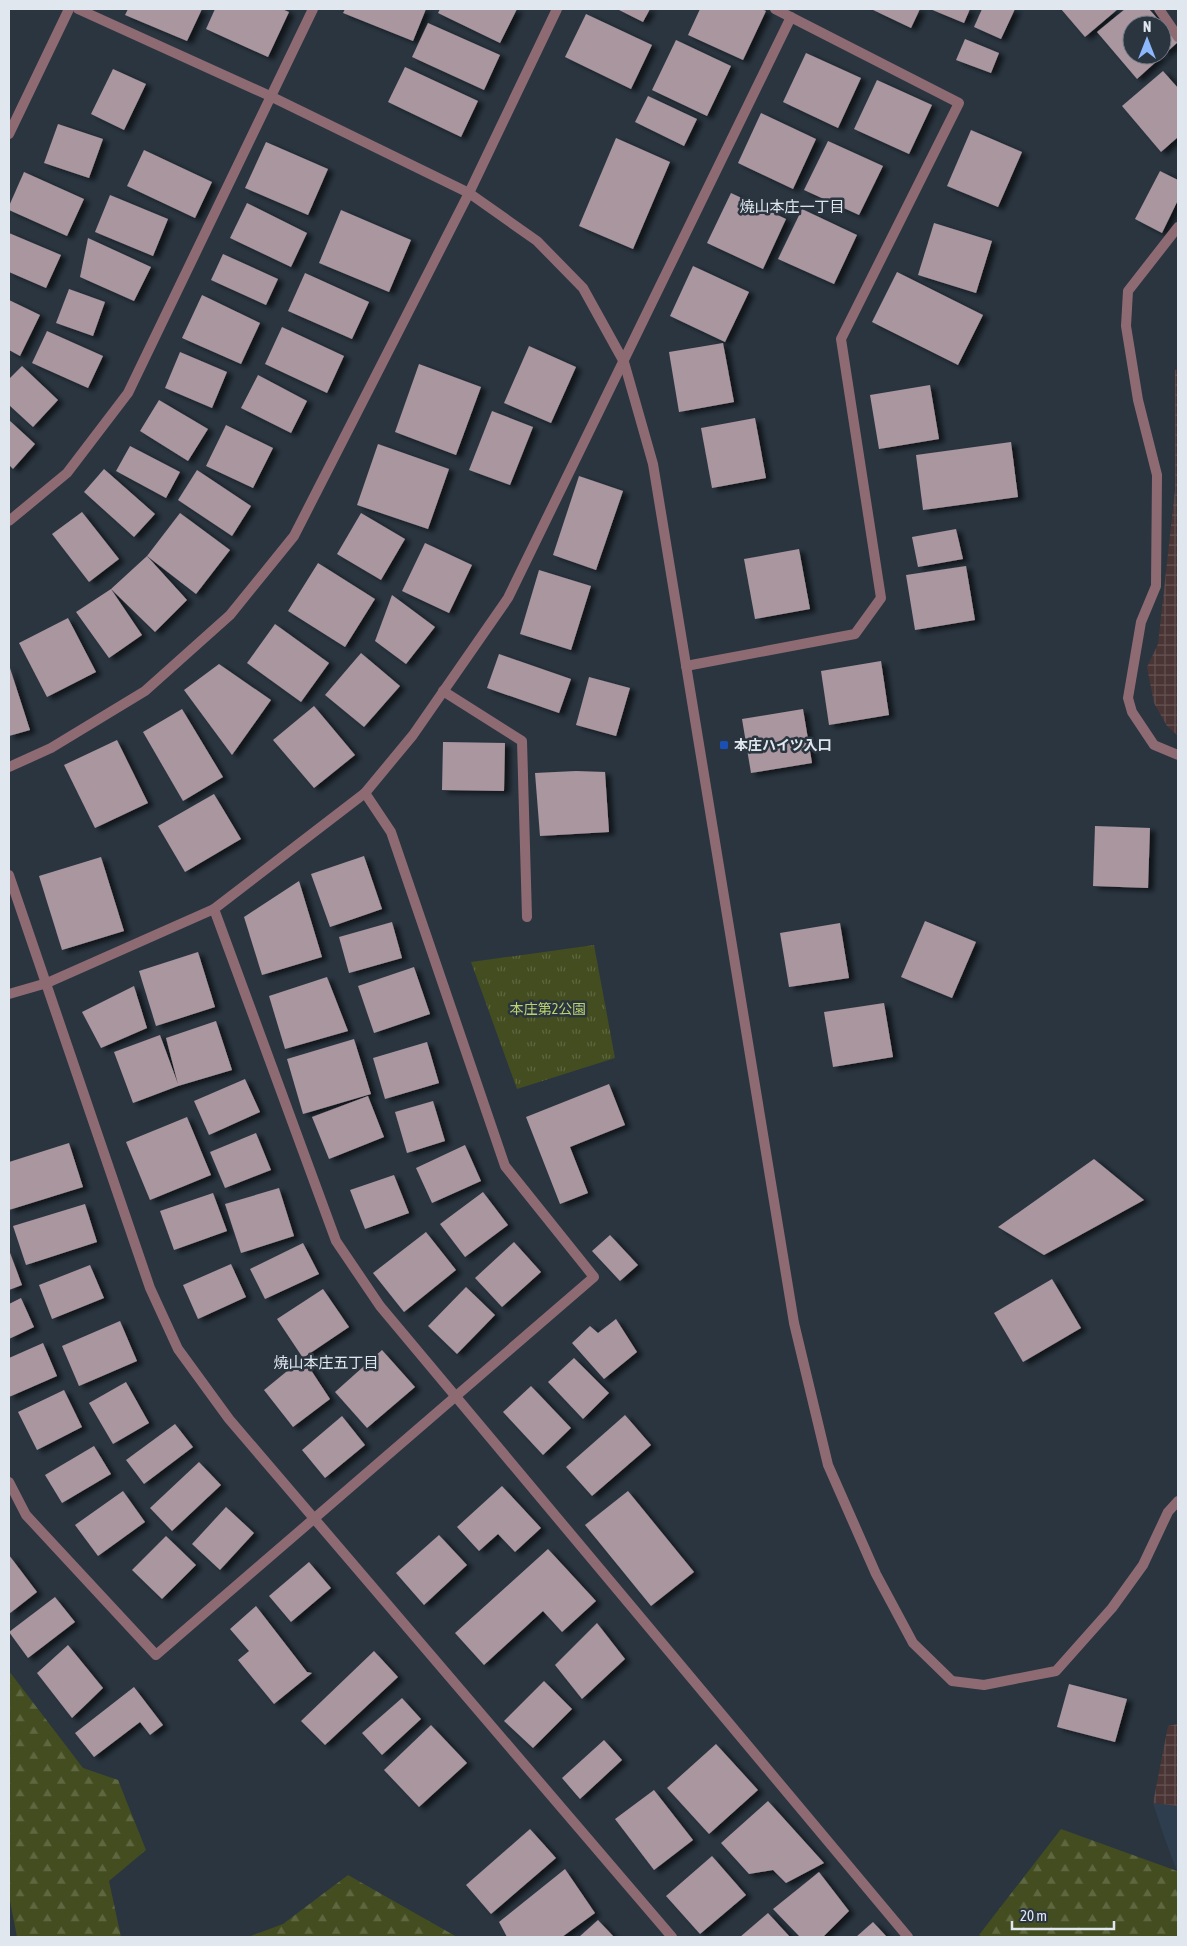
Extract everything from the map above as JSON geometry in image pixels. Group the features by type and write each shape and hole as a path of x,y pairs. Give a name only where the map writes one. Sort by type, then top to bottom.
{"street":[{"path":"9,134 69,9"},
{"path":"78,9 270,96 469,193 537,241 583,288 624,362 653,464 794,1323 828,1465 876,1574 913,1644 952,1681 984,1685 1056,1671 1112,1608 1143,1565 1168,1512 1178,1501"},
{"path":"9,521 67,473 128,393 313,9"},
{"path":"9,768 51,748 145,691 230,615 294,536 469,193 557,9"},
{"path":"686,666 855,634 881,598 841,339 959,103 775,9"},
{"path":"1159,9 1178,37"},
{"path":"9,994 47,983 214,909 366,793 413,735 508,598 791,17"},
{"path":"1178,227 1128,291 1126,326 1138,400 1157,475 1156,586 1141,622 1128,698 1132,712 1154,745 1178,755"},
{"path":"443,691 522,742 527,917"},
{"path":"9,1482 26,1514 156,1655 594,1277 505,1166 391,832 366,793"},
{"path":"9,875 150,1288 178,1348 229,1419 672,1937"},
{"path":"214,909 336,1241 380,1306 908,1937"}],"shaded area":[{"path":"1178,369 1178,736 1167,726 1154,703 1147,667 1158,644 1175,490 1175,370"},
{"path":"1178,1724 1178,1806 1153,1803 1168,1726"},
{"path":"1153,1803 1178,1806 1178,1874 1165,1839"}],"green space":[{"name":"本庄第2公園","path":"594,945 615,1058 517,1089 471,962"},
{"path":"9,1671 83,1768 118,1780 146,1850 109,1881 121,1937 17,1937 9,1896"},
{"path":"1061,1829 1177,1871 1178,1937 983,1937 979,1935"},
{"path":"348,1875 457,1937 248,1937 283,1924"}],"building":[{"path":"128,9 202,9 187,41 125,15"},
{"path":"215,9 282,9 289,12 268,57 206,29"},
{"path":"345,9 426,9 413,41 343,13"},
{"path":"440,9 517,9 500,43 438,13"},
{"path":"617,9 650,9 643,22"},
{"path":"700,9 762,9 766,11 743,60 688,35"},
{"path":"871,9 920,9 911,28"},
{"path":"930,9 970,9 964,23"},
{"path":"982,9 1015,9 1001,39 974,27"},
{"path":"1061,9 1118,9 1085,37"},
{"path":"1125,9 1149,9 1154,15 1122,15 1122,61 1097,32"},
{"path":"586,14 652,45 631,89 565,57"},
{"path":"428,23 500,55 484,90 412,57"},
{"path":"1172,35 1178,42 1172,47"},
{"path":"965,39 999,53 991,73 956,60"},
{"path":"676,40 731,66 707,116 652,90"},
{"path":"806,53 861,78 838,128 783,102"},
{"path":"1125,65 1153,65 1137,79"},
{"path":"405,67 478,101 461,137 388,102"},
{"path":"113,69 146,84 124,130 91,114"},
{"path":"1163,71 1178,88 1178,137 1161,152 1122,106"},
{"path":"877,80 932,105 909,154 854,129"},
{"path":"648,96 697,119 684,146 635,122"},
{"path":"761,113 816,139 793,189 738,163"},
{"path":"58,124 103,139 89,178 44,163"},
{"path":"971,130 1022,152 998,207 947,186"},
{"path":"616,138 670,162 633,249 579,226"},
{"path":"828,141 883,166 859,215 804,190"},
{"path":"266,142 328,169 308,215 245,188"},
{"path":"144,150 212,182 195,218 127,186"},
{"path":"1160,171 1178,180 1178,200 1162,233 1135,219"},
{"path":"24,172 84,199 67,236 9,210"},
{"path":"731,193 786,219 763,269 707,243"},
{"path":"110,195 168,219 153,256 95,232"},
{"path":"247,203 307,233 291,267 230,238"},
{"path":"802,209 857,235 834,284 778,259"},
{"path":"341,210 411,240 389,292 319,263"},
{"path":"934,223 992,241 976,293 918,275"},
{"path":"9,233 61,255 46,288 9,272"},
{"path":"88,238 151,267 134,301 80,277"},
{"path":"223,254 278,279 266,305 211,280"},
{"path":"693,266 749,292 725,342 670,316"},
{"path":"897,272 983,315 958,365 872,322"},
{"path":"305,273 369,302 352,339 288,311"},
{"path":"69,289 105,302 93,336 56,323"},
{"path":"202,295 260,323 241,364 182,338"},
{"path":"9,300 40,315 20,356 9,350"},
{"path":"282,327 344,356 327,393 265,364"},
{"path":"47,331 103,356 88,388 32,363"},
{"path":"723,343 734,402 679,412 669,352"},
{"path":"529,346 576,367 551,423 504,403"},
{"path":"180,352 227,372 212,408 165,388"},
{"path":"419,364 481,387 456,455 395,432"},
{"path":"22,366 58,400 33,427 9,405 9,379"},
{"path":"258,375 307,401 291,433 241,408"},
{"path":"930,385 939,439 879,449 870,395"},
{"path":"159,400 208,429 188,461 140,431"},
{"path":"492,411 533,427 510,485 469,470"},
{"path":"755,418 766,478 712,488 701,428"},
{"path":"9,420 35,444 13,469 9,465"},
{"path":"226,425 273,448 253,488 206,466"},
{"path":"1011,442 1018,497 923,510 916,455"},
{"path":"378,444 449,469 428,529 357,505"},
{"path":"130,446 180,472 166,498 116,471"},
{"path":"104,469 155,514 134,537 84,492"},
{"path":"197,470 251,506 232,536 178,500"},
{"path":"579,476 623,491 596,570 553,555"},
{"path":"82,512 119,559 89,582 52,534"},
{"path":"180,513 230,550 196,594 147,556"},
{"path":"361,513 405,539 381,580 337,554"},
{"path":"956,529 963,559 918,567 912,537"},
{"path":"425,543 472,565 449,613 402,591"},
{"path":"799,549 810,609 755,619 744,559"},
{"path":"147,556 187,600 155,632 111,589"},
{"path":"318,563 375,599 345,647 288,611"},
{"path":"966,566 975,620 915,630 906,575"},
{"path":"539,570 591,586 571,650 520,634"},
{"path":"111,589 142,635 109,658 76,612"},
{"path":"392,595 435,627 406,664 375,641"},
{"path":"68,618 96,672 47,697 19,643"},
{"path":"275,624 329,663 301,702 247,663"},
{"path":"361,653 400,686 364,727 325,695"},
{"path":"499,654 571,679 559,713 487,688"},
{"path":"881,661 889,715 829,725 821,671"},
{"path":"219,664 271,700 232,755 184,690"},
{"path":"9,665 30,730 9,736"},
{"path":"589,677 630,688 616,736 576,725"},
{"path":"314,706 355,755 314,788 273,740"},
{"path":"182,709 223,777 183,801 143,732"},
{"path":"803,709 812,763 751,773 742,719"},
{"path":"117,740 148,803 95,828 64,765"},
{"path":"443,742 505,743 504,791 442,790"},
{"path":"605,772 609,832 540,836 535,773"},
{"path":"214,794 241,839 185,872 158,826"},
{"path":"1095,826 1150,828 1148,888 1093,886"},
{"path":"364,856 382,909 330,927 311,874"},
{"path":"101,857 124,931 62,950 39,876"},
{"path":"299,881 322,957 262,975 244,917"},
{"path":"925,921 976,942 952,998 901,977"},
{"path":"392,922 402,958 349,973 339,937"},
{"path":"840,923 849,978 789,987 780,933"},
{"path":"198,952 215,1007 156,1026 139,971"},
{"path":"414,967 430,1014 374,1033 358,986"},
{"path":"327,977 348,1031 285,1049 269,996"},
{"path":"134,986 147,1028 101,1048 82,1012"},
{"path":"884,1003 893,1057 833,1067 824,1012"},
{"path":"216,1021 232,1070 178,1086 133,1103 114,1052 160,1035 178,1084 166,1038"},
{"path":"354,1039 371,1094 303,1114 287,1059"},
{"path":"427,1042 439,1083 385,1099 373,1058"},
{"path":"245,1079 260,1112 209,1135 194,1101"},
{"path":"609,1084 625,1125 570,1147 588,1193 560,1204 526,1117"},
{"path":"368,1096 384,1137 329,1159 312,1117"},
{"path":"433,1101 445,1141 407,1153 395,1112"},
{"path":"187,1117 211,1175 150,1200 126,1142"},
{"path":"256,1133 271,1170 225,1188 210,1152"},
{"path":"69,1143 83,1187 9,1210 9,1162"},
{"path":"465,1145 481,1181 432,1203 416,1168"},
{"path":"1094,1159 1144,1200 1044,1255 998,1227"},
{"path":"394,1175 409,1213 365,1229 350,1190"},
{"path":"279,1188 294,1236 241,1253 225,1204"},
{"path":"483,1192 508,1225 465,1257 440,1224"},
{"path":"213,1193 227,1231 174,1250 160,1211"},
{"path":"85,1204 97,1242 26,1265 13,1226"},
{"path":"426,1232 456,1270 404,1312 373,1273"},
{"path":"610,1235 638,1265 620,1281 592,1251"},
{"path":"514,1242 541,1272 502,1307 475,1278"},
{"path":"303,1243 319,1274 265,1299 250,1269"},
{"path":"9,1250 22,1285 9,1290"},
{"path":"231,1264 246,1297 198,1319 183,1285"},
{"path":"90,1265 104,1298 52,1319 39,1285"},
{"path":"1052,1279 1081,1328 1023,1362 994,1313"},
{"path":"466,1287 495,1315 457,1354 428,1326"},
{"path":"323,1289 349,1327 303,1358 277,1319"},
{"path":"21,1298 34,1327 9,1339 9,1304"},
{"path":"616,1319 637,1352 604,1379 572,1343 590,1326 598,1333"},
{"path":"120,1321 137,1361 79,1386 62,1346"},
{"path":"43,1343 57,1376 9,1397 9,1358"},
{"path":"382,1350 415,1387 367,1428 335,1392"},
{"path":"303,1358 330,1399 293,1427 264,1390"},
{"path":"574,1358 609,1393 583,1419 548,1382"},
{"path":"126,1382 149,1423 113,1444 89,1403"},
{"path":"531,1386 571,1428 543,1455 503,1412"},
{"path":"64,1390 82,1427 37,1450 18,1412"},
{"path":"625,1415 651,1445 592,1496 566,1467"},
{"path":"342,1416 365,1445 325,1478 302,1450"},
{"path":"175,1424 193,1447 144,1484 126,1460"},
{"path":"94,1446 111,1474 62,1503 45,1475"},
{"path":"199,1462 221,1485 172,1531 150,1508"},
{"path":"502,1486 541,1528 515,1552 498,1534 479,1551 457,1527"},
{"path":"123,1491 145,1522 98,1556 75,1525"},
{"path":"628,1491 694,1572 651,1606 585,1525"},
{"path":"226,1507 254,1533 220,1570 192,1544"},
{"path":"439,1535 467,1565 424,1605 396,1573"},
{"path":"166,1536 196,1565 162,1599 132,1570"},
{"path":"548,1549 596,1601 562,1632 543,1611 484,1665 455,1633"},
{"path":"9,1555 37,1592 9,1614"},
{"path":"309,1562 331,1588 291,1622 269,1596"},
{"path":"55,1597 75,1622 28,1658 9,1632"},
{"path":"256,1606 307,1672 312,1673 274,1704 238,1660 249,1651 230,1629"},
{"path":"597,1623 625,1659 582,1699 555,1665"},
{"path":"68,1645 103,1688 72,1718 37,1673"},
{"path":"374,1651 398,1677 325,1745 301,1721"},
{"path":"544,1681 572,1709 533,1748 504,1721"},
{"path":"1069,1684 1127,1699 1115,1742 1057,1727"},
{"path":"134,1687 163,1725 150,1735 140,1722 94,1757 75,1733"},
{"path":"402,1698 421,1719 382,1755 362,1733"},
{"path":"431,1725 467,1763 419,1807 384,1770"},
{"path":"604,1740 622,1760 580,1799 562,1778"},
{"path":"716,1744 758,1790 709,1834 667,1788"},
{"path":"654,1790 693,1840 654,1870 615,1819"},
{"path":"768,1801 824,1863 786,1883 773,1870 749,1874 721,1843"},
{"path":"530,1829 556,1858 491,1914 466,1885"},
{"path":"712,1856 746,1895 700,1934 666,1896"},
{"path":"565,1869 595,1913 562,1937 507,1937 499,1922"},
{"path":"819,1872 849,1911 823,1937 800,1937 773,1909"},
{"path":"768,1913 790,1937 740,1937"},
{"path":"598,1920 614,1937 579,1937"},
{"path":"873,1922 887,1937 856,1937"}],"place":[{"name":"本庄ハイツ入口","path":"724,745"}],"district":[{"name":"焼山本庄一丁目","path":"792,206"},
{"name":"焼山本庄五丁目","path":"326,1362"}]}
